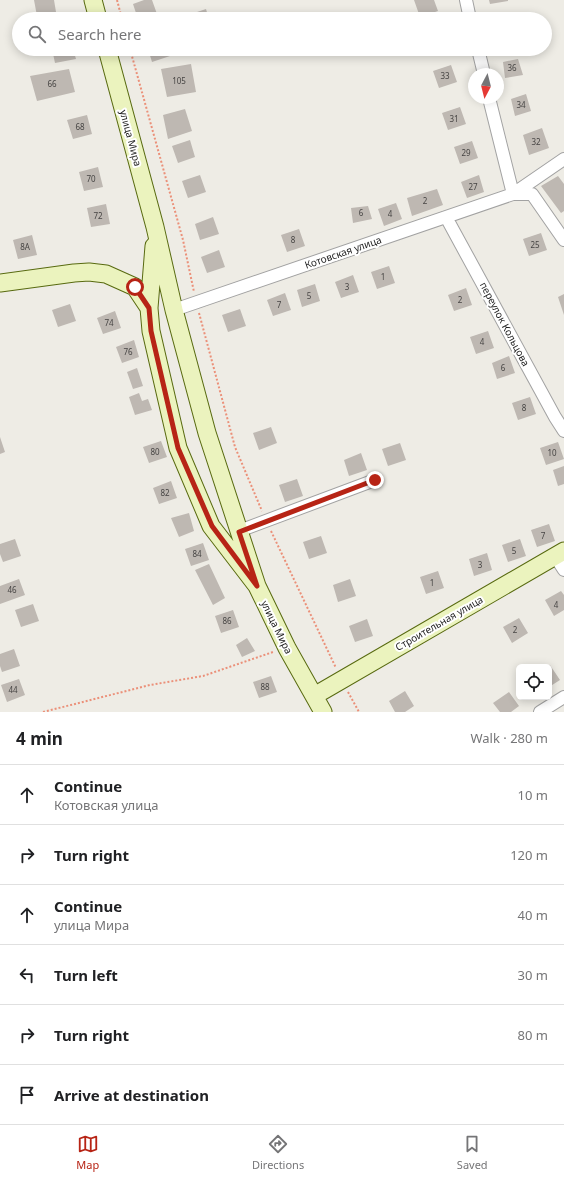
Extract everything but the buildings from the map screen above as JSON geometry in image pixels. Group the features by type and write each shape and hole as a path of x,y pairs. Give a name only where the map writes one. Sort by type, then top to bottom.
{"main road":[{"path":"93,0 96,12"},
{"name":"улица Мира","path":"109,56 155,227 174,310 207,433 239,532 257,586 287,648 322,712"},
{"name":"улица Мира","path":"155,227 149,308 151,331 178,448 212,526 257,586"},
{"path":"0,283 74,273 90,272 106,274 135,287 149,308"},
{"name":"Строительная улица","path":"314,696 559,554"}],"street":[{"path":"466,0 469,12"},
{"path":"480,56 483,68"},
{"path":"490,104 513,194"},
{"path":"513,194 564,159"},
{"path":"513,194 532,194 564,240"},
{"name":"Котовская улица","path":"174,310 513,194"},
{"name":"переулок Кольцова","path":"446,217 551,410 564,431"},
{"path":"239,532 375,480"},
{"path":"559,554 564,570"},
{"path":"540,712 564,697"}],"path":[{"path":"117,0 120,12"},
{"path":"132,56 183,240 196,302 235,447 266,521 341,680 359,712"},
{"path":"43,712 150,685 203,676 287,648"}],"route":[{"path":"135,287 149,308 151,331 178,448 212,526 257,586 239,532 375,480"}]}
